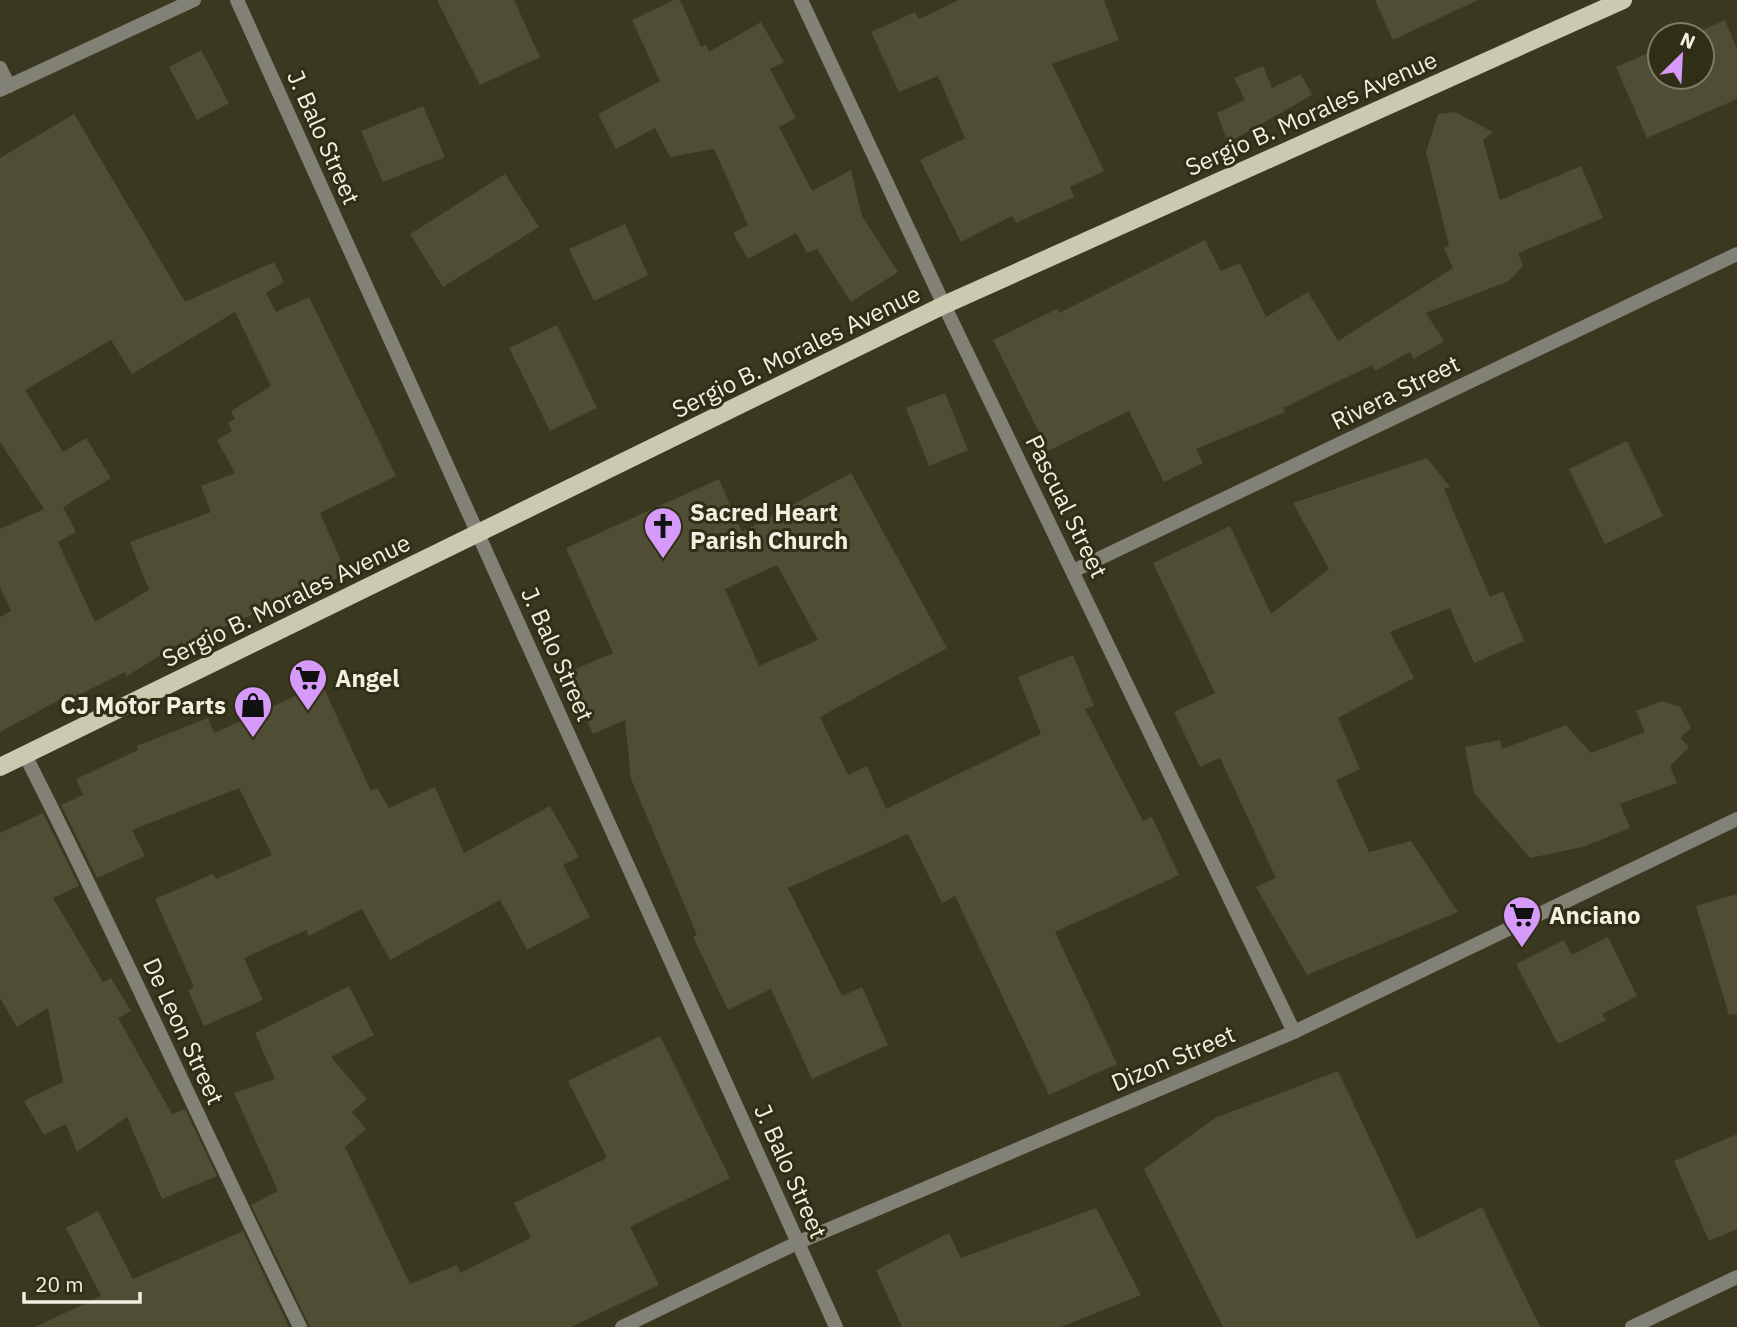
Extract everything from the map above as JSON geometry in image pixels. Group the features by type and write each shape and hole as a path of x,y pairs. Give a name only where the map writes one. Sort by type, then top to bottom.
{"main road":[{"name":"Sergio B. Morales Avenue","path":"0,767 944,305 1623,0"}],"street":[{"path":"0,68 4,88 194,0"},
{"name":"J. Balo Street","path":"237,0 836,1327"},
{"name":"Pascual Street","path":"801,0 944,305 1294,1031"},
{"name":"Rivera Street","path":"1073,571 1737,254"},
{"name":"De Leon Street","path":"24,755 100,902 223,1171 300,1327"},
{"name":"Dizon Street","path":"622,1327 799,1242 1294,1031 1737,819"},
{"path":"1632,1327 1737,1277"}],"building":[{"path":"437,0 514,0 540,57 480,85"},
{"path":"674,0 680,0 701,47 706,45 709,52 761,22 784,62 770,69 796,118 779,127 812,191 851,170 862,216 898,272 851,302 817,249 807,253 796,233 748,259 733,233 748,225 714,149 670,157 655,128 616,149 598,114 660,81 632,20"},
{"path":"959,0 1104,0 1119,40 1052,64 1104,171 1070,187 1074,197 1016,223 1012,216 961,242 920,160 965,138 938,76 899,92 871,32 915,12 919,19"},
{"path":"1375,0 1478,0 1393,40"},
{"path":"1725,20 1737,49 1737,99 1647,138 1616,67 1646,54 1646,91 1716,91 1716,24"},
{"path":"201,50 229,103 197,120 169,67"},
{"path":"1263,66 1272,88 1301,74 1312,95 1228,143 1217,113 1245,100 1234,78"},
{"path":"423,106 445,157 383,182 361,131"},
{"path":"1455,112 1493,132 1483,140 1500,200 1581,166 1603,218 1518,253 1523,266 1509,281 1426,313 1444,341 1414,359 1410,352 1375,371 1372,365 1283,408 1285,412 1196,449 1203,463 1164,482 1129,411 1048,451 993,340 1057,309 1059,313 1205,240 1221,271 1240,263 1266,317 1308,292 1338,341 1453,268 1444,248 1449,246 1426,152 1438,114"},
{"path":"74,114 185,302 274,262 284,282 266,293 276,312 309,297 396,476 320,513 347,574 224,627 226,631 185,650 182,642 127,676 125,672 65,702 63,698 0,732 0,617 11,611 0,587 0,529 44,509 0,442 0,158","holes":["235,312 271,386 231,411 235,419 228,423 232,431 217,440 235,473 201,486 211,512 130,542 149,590 95,622 58,542 76,532 63,507 111,478 86,438 63,452 25,390 111,340 132,374"]},
{"path":"505,174 539,227 443,287 410,234"},
{"path":"625,224 648,275 594,301 569,249"},
{"path":"557,325 597,408 550,431 509,348"},
{"path":"945,393 968,450 929,466 906,408"},
{"path":"1627,441 1663,516 1605,544 1569,469"},
{"path":"1427,458 1450,487 1444,489 1490,597 1503,591 1524,641 1474,663 1450,608 1390,632 1414,678 1338,718 1360,769 1336,780 1369,852 1411,841 1458,912 1307,975 1256,887 1276,878 1220,758 1200,767 1174,712 1215,693 1153,563 1230,526 1271,614 1329,569 1293,503"},
{"path":"851,473 947,648 820,717 848,775 867,766 886,809 1041,734 1018,677 1073,655 1094,706 1085,709 1143,821 1152,817 1179,875 1055,932 1117,1064 1049,1095 955,896 942,903 908,834 788,888 842,996 862,987 888,1045 812,1079 771,989 728,1010 693,937 697,935 631,779 625,720 593,734 566,673 613,653 566,548 719,479 742,532","holes":["777,565 818,640 759,666 725,589"]},
{"path":"322,684 371,791 377,788 389,808 435,787 464,853 550,806 579,857 563,865 590,917 527,950 500,900 390,960 362,909 309,936 306,930 244,958 263,1000 204,1026 188,990 194,987 155,899 213,874 216,879 272,855 239,788 132,830 145,856 97,878 61,805 83,795 76,779 138,750 137,746 208,718 214,733"},
{"path":"1662,701 1680,707 1691,728 1680,738 1689,747 1670,766 1677,783 1620,804 1630,828 1583,847 1530,858 1474,793 1465,747 1500,740 1502,749 1566,725 1591,753 1645,732 1636,711"},
{"path":"43,813 79,886 53,898 103,982 111,978 131,1011 118,1018 172,1114 185,1109 217,1176 162,1199 127,1117 77,1152 66,1124 44,1135 24,1101 63,1082 48,1008 17,1027 0,998 0,833"},
{"path":"1737,894 1737,1014 1729,1015 1696,906"},
{"path":"1608,937 1637,996 1602,1014 1606,1020 1558,1044 1516,964 1564,940 1572,955"},
{"path":"349,986 374,1035 331,1057 367,1099 352,1112 366,1129 345,1147 410,1284 457,1265 460,1273 531,1238 514,1203 607,1158 568,1081 660,1036 730,1178 630,1227 659,1285 571,1327 310,1327 251,1205 278,1191 234,1093 275,1079 255,1033"},
{"path":"1338,1071 1417,1239 1482,1207 1540,1327 1223,1327 1144,1169 1215,1118"},
{"path":"1737,1134 1737,1229 1709,1241 1674,1161"},
{"path":"1096,1208 1141,1295 1061,1327 902,1327 876,1270 949,1233 961,1258"},
{"path":"98,1211 133,1279 243,1231 289,1327 35,1327 101,1296 66,1228"}],"place":[{"name":"Sacred Heart Parish Church","path":"663,560"},
{"name":"Angel","path":"308,712"},
{"name":"CJ Motor Parts","path":"253,739"},
{"name":"Anciano","path":"1522,949"}]}
